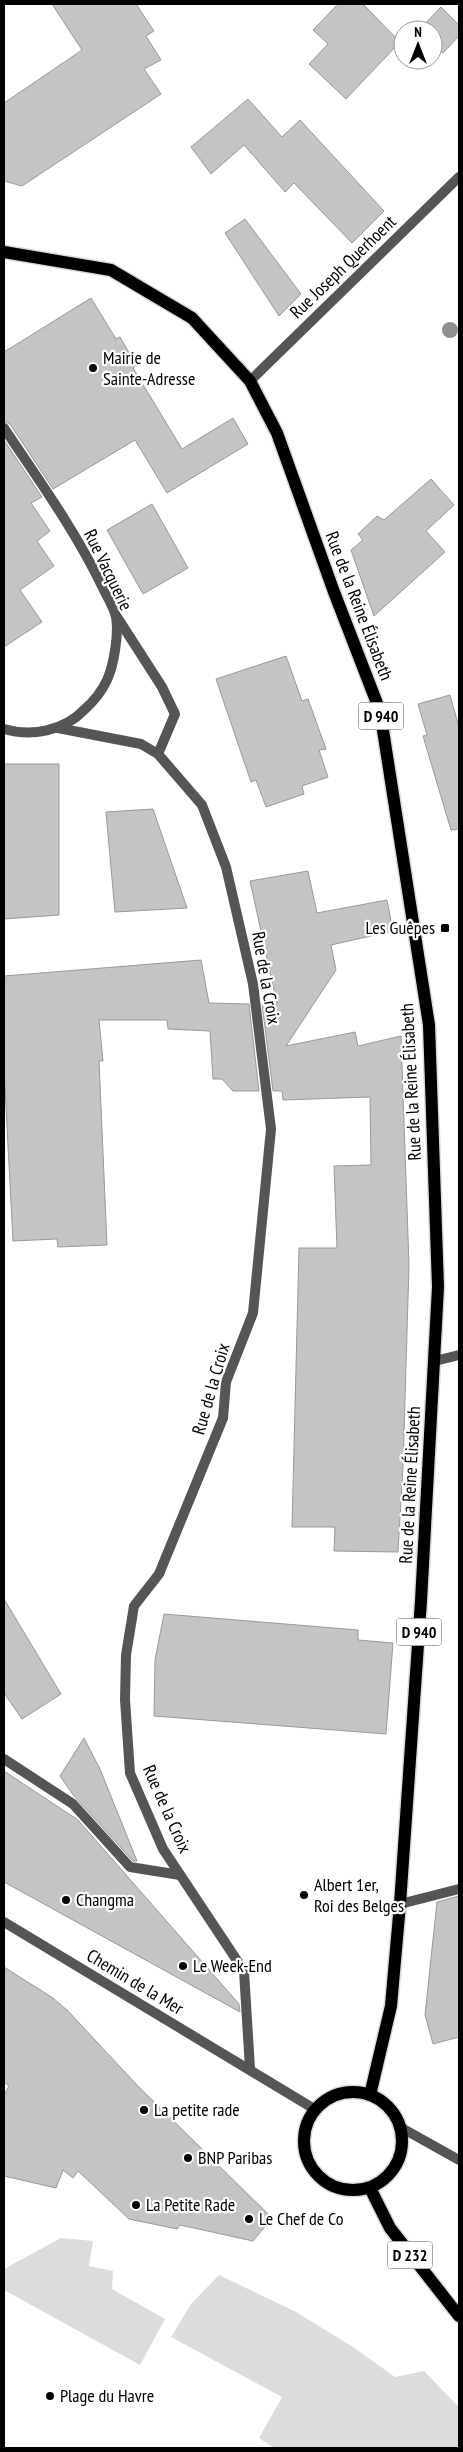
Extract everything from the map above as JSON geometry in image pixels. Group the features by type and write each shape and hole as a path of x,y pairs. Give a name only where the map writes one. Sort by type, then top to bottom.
{"main road":[{"name":"Rue de la Reine Élisabeth","path":"4,252 111,270 192,318 250,381 277,432 334,592 380,711 429,1026 438,1287 435,1361 400,1904 390,2006 370,2095"},
{"path":"355,2092 370,2095 383,2102 394,2113 400,2127 401,2152 397,2163 381,2182 370,2188 356,2190 335,2186 317,2175 309,2163 305,2150 304,2136 308,2122 316,2110 327,2100 340,2094 355,2092"},
{"name":"D 232","path":"370,2188 390,2228 459,2316"}],"street":[{"name":"Rue Joseph Querhoent","path":"250,381 459,177"},
{"name":"Rue Vacquerie","path":"4,428 56,507 93,568 116,616 116,642 108,680 94,700 78,716 58,728 34,732 15,732 4,729"},
{"path":"116,616 162,687 175,714 158,754"},
{"name":"Rue de la Croix","path":"58,728 141,744 158,754 202,805 226,867 254,984 271,1129 253,1313 226,1382 224,1418 159,1574 134,1606 125,1664 125,1700 130,1772 163,1849 244,1972 250,2069"},
{"path":"435,1361 459,1355"},
{"path":"4,1759 73,1804 130,1866 180,1875"},
{"path":"400,1904 459,1889"},
{"name":"Chemin de la Mer","path":"4,1922 316,2110"},
{"path":"400,2127 459,2160"}],"shaded area":[{"path":"61,2238 93,2241 89,2266 113,2271 112,2289 165,2319 140,2365 4,2290 4,2269"},
{"path":"219,2275 296,2312 353,2347 395,2377 424,2371 459,2407 459,2448 274,2448 259,2438 282,2397 171,2337 191,2304"}],"building":[{"path":"52,4 136,4 154,31 146,36 161,60 144,69 161,94 22,186 4,181 4,103 82,50"},
{"path":"338,4 363,4 393,35 393,49 346,99 309,64 328,44 313,30"},
{"path":"441,7 459,25 459,36 443,53 443,20 429,20"},
{"path":"248,99 282,137 300,120 384,211 352,243 294,183 285,192 244,145 211,174 191,147"},
{"path":"245,219 301,294 279,316 225,233"},
{"path":"91,298 116,339 120,337 136,365 133,368 182,449 233,418 248,444 167,493 135,440 53,489 10,424 4,421 4,352"},
{"path":"4,440 42,497 31,503 50,531 37,541 54,566 20,590 42,622 4,647"},
{"path":"431,479 454,505 426,531 445,552 374,616 351,550 363,540 358,534 377,516 384,520"},
{"path":"152,504 188,568 143,594 107,530"},
{"path":"286,656 302,701 308,699 326,749 319,750 328,777 302,786 304,794 266,807 256,780 251,782 216,679"},
{"path":"450,695 459,727 459,829 451,830 423,736 427,735 418,704"},
{"path":"4,764 59,764 59,915 4,919"},
{"path":"153,809 187,908 115,912 106,812"},
{"path":"308,871 317,913 387,900 393,931 331,945 336,970 286,1046 355,1032 358,1046 401,1036 409,1265 403,1467 398,1552 334,1551 335,1527 292,1527 299,1248 337,1248 334,1166 371,1165 370,1097 283,1100 282,1091 273,1091 262,1004 277,1004 250,881"},
{"path":"201,960 209,1003 249,1004 259,1091 233,1091 222,1079 213,1079 210,1031 168,1029 167,1020 99,1020 103,1061 99,1061 107,1245 58,1247 57,1239 13,1241 4,1069 4,976"},
{"path":"4,1599 61,1694 22,1719 4,1693"},
{"path":"164,1614 358,1630 358,1640 393,1643 386,1734 154,1716 155,1660"},
{"path":"84,1738 100,1769 137,1861 133,1861 74,1796 60,1776"},
{"path":"4,1771 78,1820 239,2004 240,2012 4,1882"},
{"path":"459,1896 459,2037 433,2044 425,2015 437,1902"},
{"path":"4,1967 53,1998 68,2011 137,2085 272,2218 253,2241 180,2225 177,2229 129,2219 78,2171 73,2178 63,2170 56,2188 4,2176 4,2095 9,2086 4,2082"}],"place":[{"name":"Mairie de Sainte-Adresse","path":"93,368"},
{"name":"Les Guêpes","path":"445,928"},
{"name":"Albert 1er, Roi des Belges","path":"304,1895"},
{"name":"Changma","path":"66,1900"},
{"name":"Le Week-End","path":"183,1966"},
{"name":"La petite rade","path":"144,2110"},
{"name":"BNP Paribas","path":"188,2158"},
{"name":"La Petite Rade","path":"136,2205"},
{"name":"Le Chef de Co","path":"249,2219"},
{"name":"Plage du Havre","path":"50,2396"}]}
